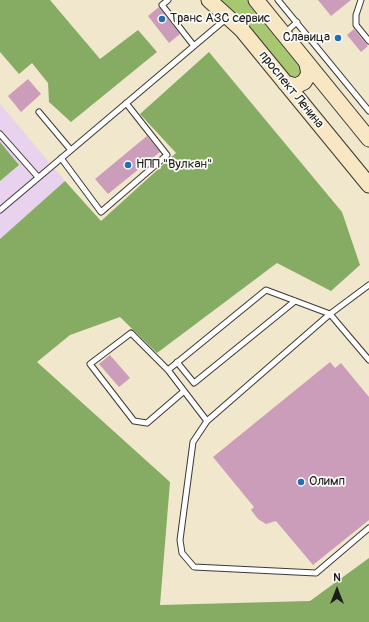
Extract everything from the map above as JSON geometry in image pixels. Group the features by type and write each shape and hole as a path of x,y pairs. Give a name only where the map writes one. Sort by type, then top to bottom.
{"main road":[{"name":"проспект Ленина","path":"209,0 242,30 369,185"},
{"path":"256,0 369,138"},
{"path":"284,83 296,86 304,82 309,74 307,64"}],"lane":[{"path":"168,0 162,5 194,46"},
{"path":"278,0 369,111"},
{"path":"361,0 356,15 356,25 369,41"},
{"path":"0,210 227,17"},
{"path":"283,34 297,22"},
{"path":"61,158 100,212 167,155 126,103"},
{"path":"39,112 70,149"},
{"path":"0,134 38,177"},
{"path":"369,286 330,314 207,421 193,442 180,540 182,553 194,566 316,573 369,528"},
{"path":"168,370 266,290 330,314 369,360"},
{"path":"177,362 194,383 295,300"},
{"path":"183,392 147,423 134,421 90,364 131,333 168,370 183,392 207,421"}],"shaded area":[{"path":"0,104 65,181 0,239"}],"green space":[{"path":"0,0 50,0 100,59 138,30 157,52 71,122 49,102 48,83 32,63 19,74 0,52"},
{"path":"219,0 248,0 304,64 305,67 299,77 289,76"},
{"path":"209,52 342,212 360,265 331,291 277,263 157,353 120,317 70,335 37,362 170,482 160,605 310,601 369,558 369,622 0,622 0,239 65,181 101,221 176,153 140,114"},
{"path":"0,142 19,165 0,181"}],"building":[{"path":"318,0 351,0 331,16"},
{"path":"159,7 180,34 169,43 148,16"},
{"path":"354,29 368,46 361,52 347,35"},
{"path":"28,79 41,94 21,112 8,96"},
{"name":"НПП \"Вулкан\"","path":"147,136 160,152 108,194 95,179"},
{"path":"110,355 130,378 119,387 99,364"},
{"name":"Олимп","path":"330,362 335,368 341,363 369,397 369,520 313,565 276,521 266,524 258,519 251,510 254,507 213,457"}],"place":[{"name":"Транс АЗС сервис","path":"162,19"},
{"name":"Славица","path":"338,38"},
{"name":"НПП \"Вулкан\"","path":"128,165"},
{"name":"Олимп","path":"301,482"}]}
